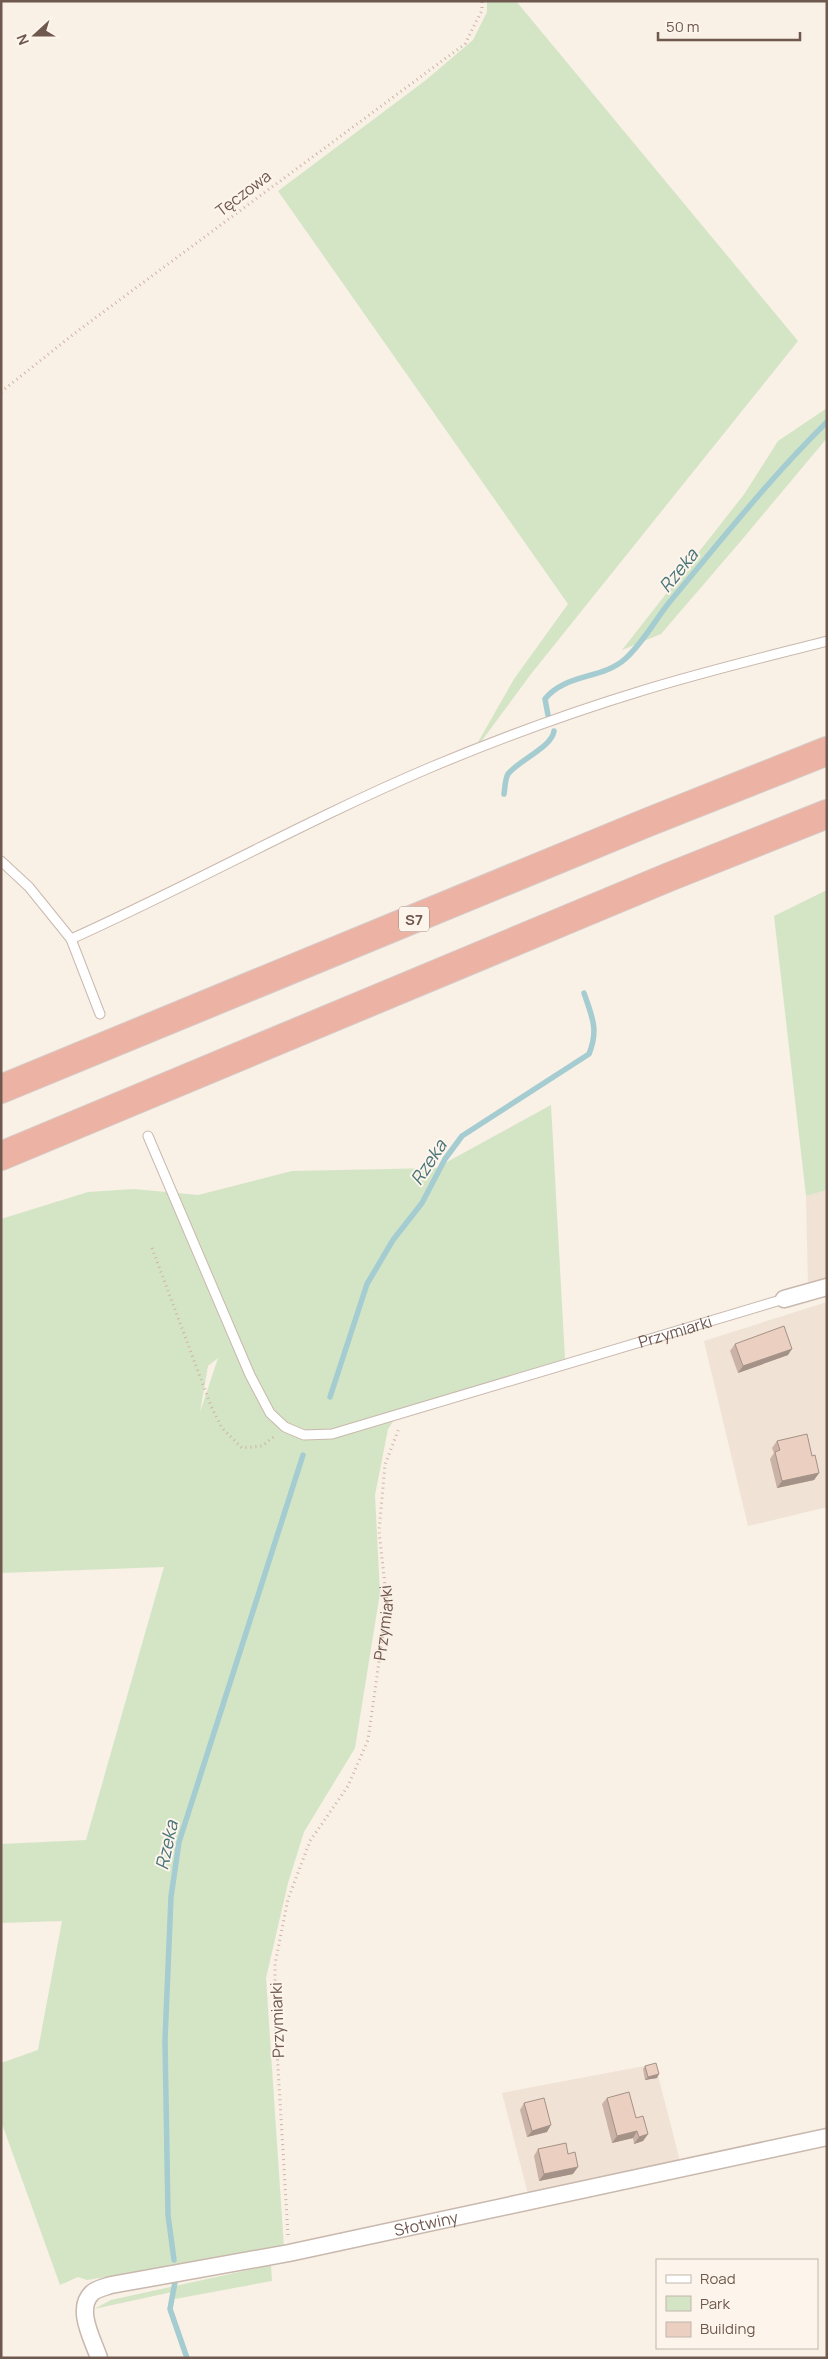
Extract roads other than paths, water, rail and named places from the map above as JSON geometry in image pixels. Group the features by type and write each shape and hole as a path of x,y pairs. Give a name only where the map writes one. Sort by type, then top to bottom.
{"highway":[{"name":"S7","path":"1,1090 637,826 827,751"},
{"path":"1,1156 669,877 827,814"}],"street":[{"name":"Przymiarki","path":"784,1300 827,1287"},
{"name":"Słotwiny","path":"99,2358 85,2316 86,2302 93,2292 111,2285 289,2253 827,2137"}],"lane":[{"path":"71,939 119,918 322,817 428,768 488,744 641,691 827,641"},
{"path":"1,861 29,887 71,939 100,1014"},
{"name":"Przymiarki","path":"148,1136 250,1375 270,1413 286,1427 304,1435 332,1434 784,1300"}],"waterway":[{"name":"Rzeka","path":"548,715 545,699 553,691 562,685 606,670 625,659 632,652 672,599 747,509 786,464 827,422"},
{"name":"Rzeka","path":"504,794 508,774 548,742 554,731"},
{"name":"Rzeka","path":"330,1397 367,1284 393,1240 422,1203 445,1159 462,1136 589,1054 594,1030 592,1016 584,993"},
{"name":"Rzeka","path":"174,2260 168,2215 165,2040 171,1897 179,1842 303,1455"},
{"name":"Rzeka","path":"175,2282 170,2309 187,2358"}]}
